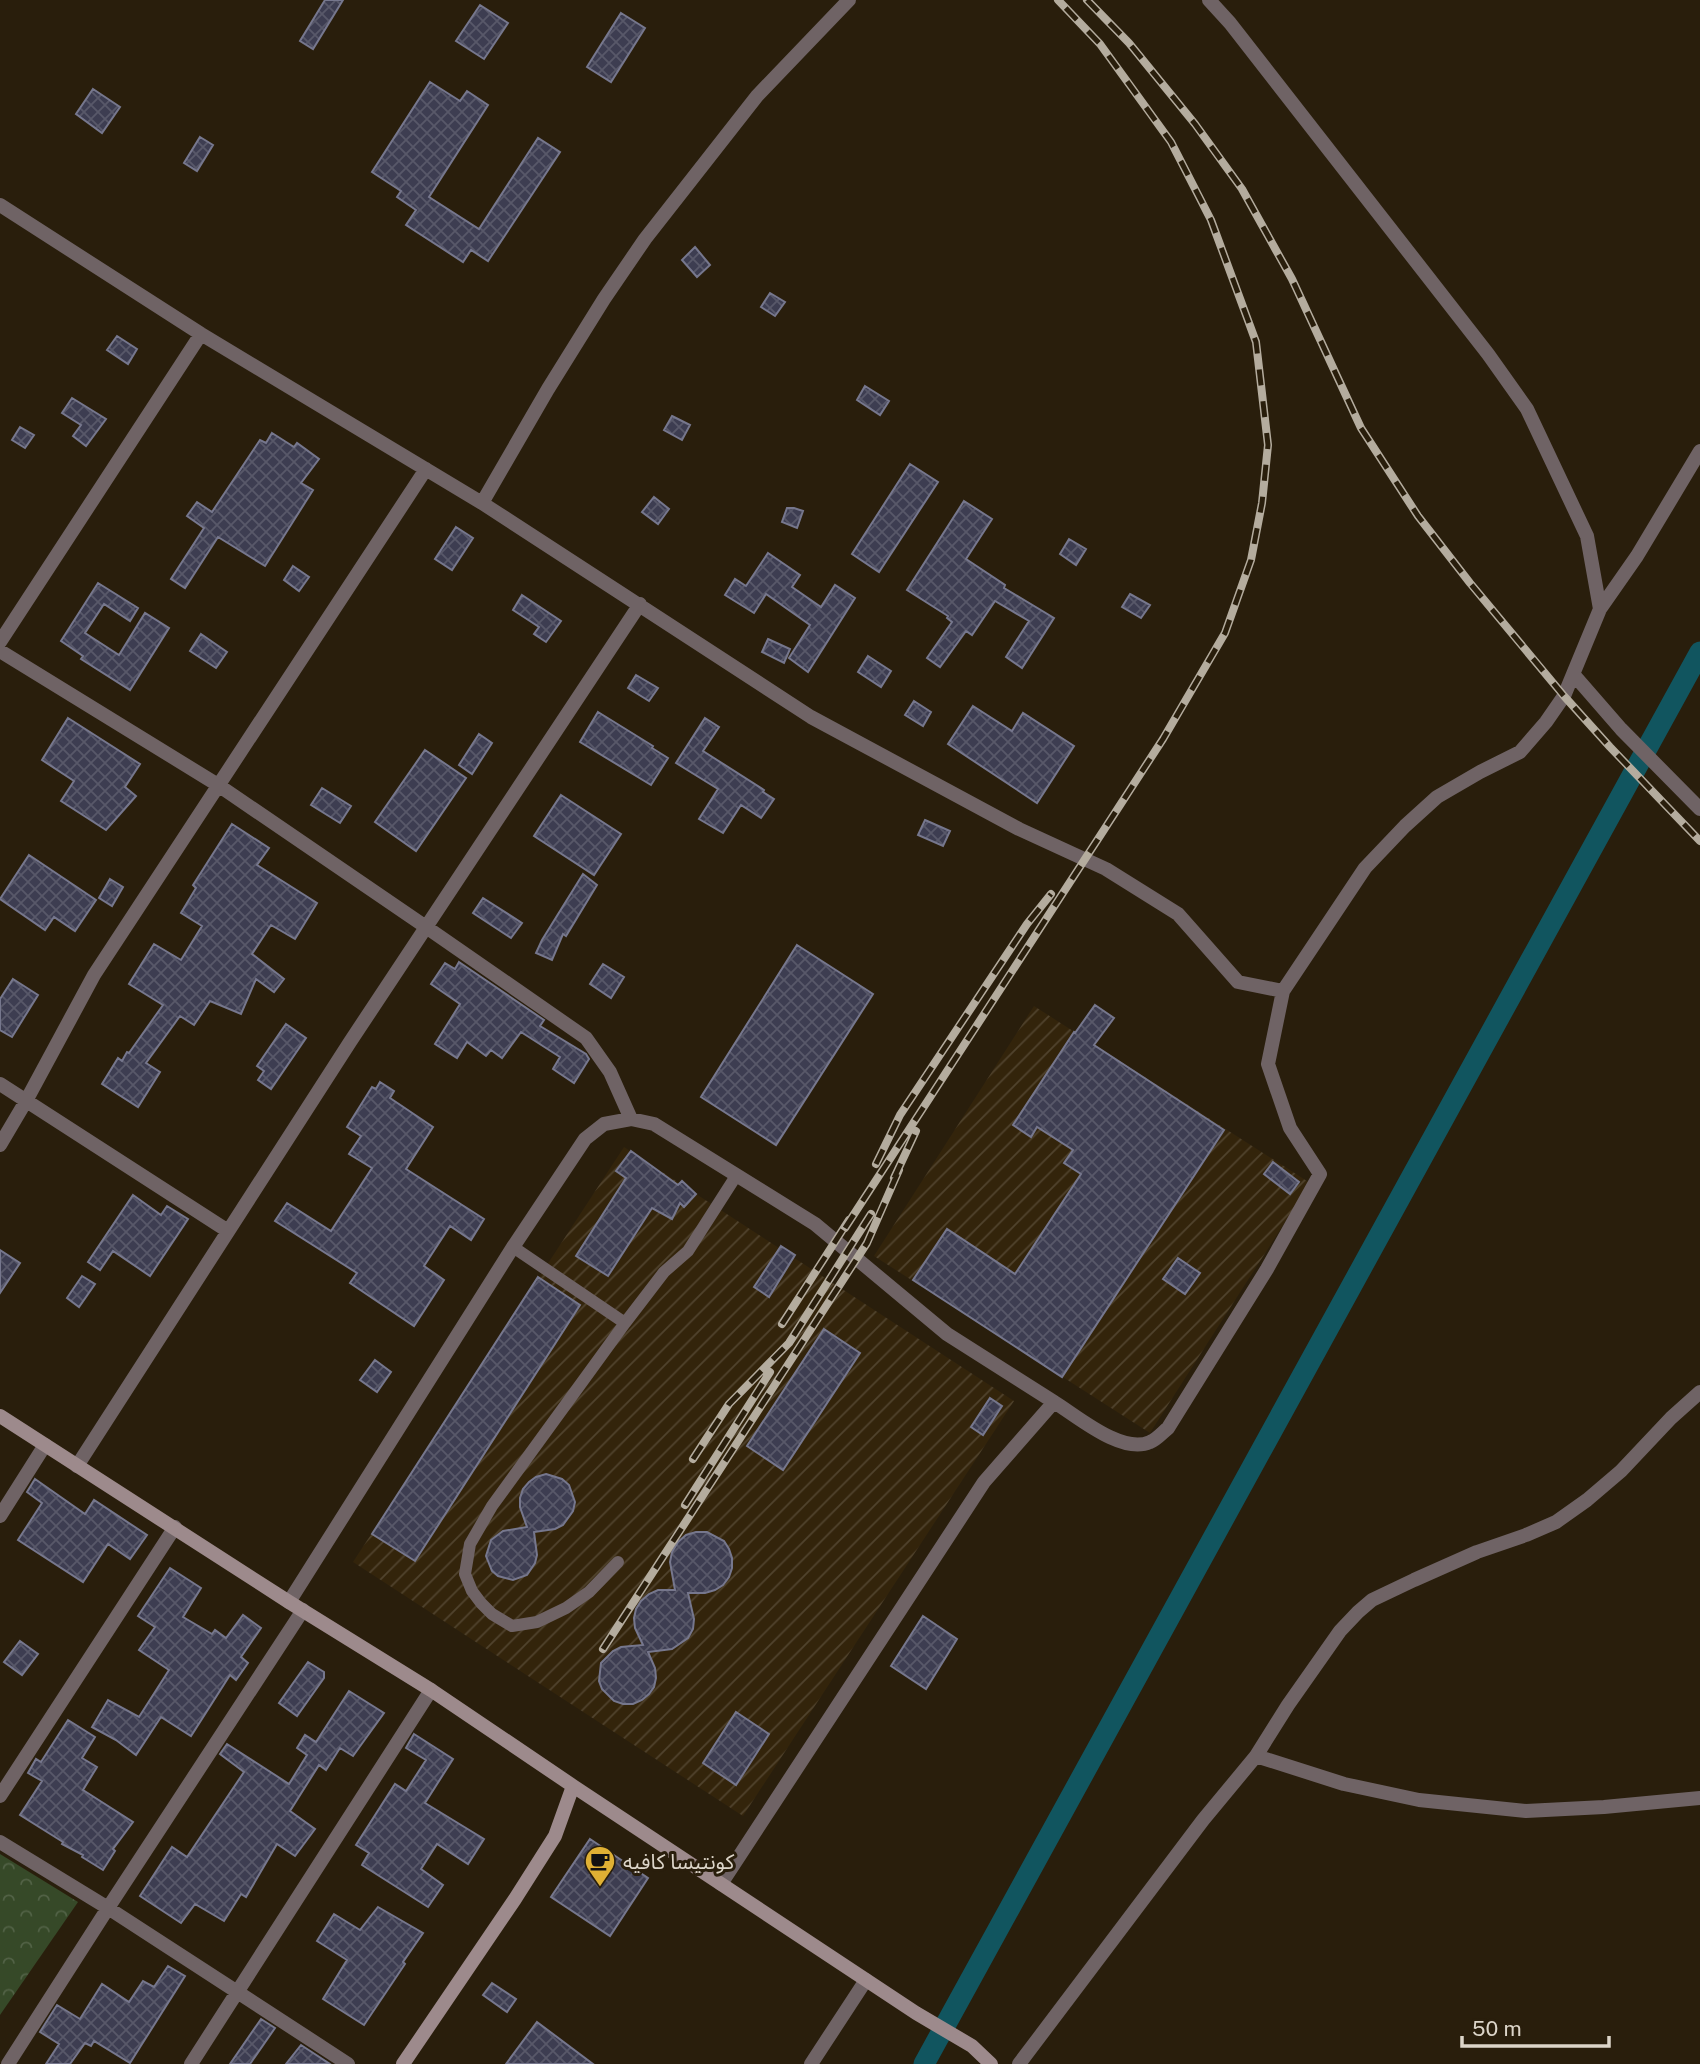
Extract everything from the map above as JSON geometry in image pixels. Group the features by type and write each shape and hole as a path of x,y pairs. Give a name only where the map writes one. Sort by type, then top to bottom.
{"main road":[{"path":"0,1416 430,1690 916,2013 972,2046 991,2064"},
{"path":"403,2064 555,1836 573,1786"}],"street":[{"path":"482,503 548,389 645,239 757,96 849,0"},
{"path":"1209,0 1352,178 1488,354 1527,409 1587,536 1600,609"},
{"path":"0,205 201,334 482,503 811,717 1019,829 1106,869 1178,914 1238,982 1283,991"},
{"path":"0,642 201,334"},
{"path":"289,1602 584,1139 604,1124 631,1119 654,1124 815,1224 947,1334 1119,1443 1138,1445 1151,1442 1168,1428 1267,1269 1320,1174 1290,1128 1268,1064 1283,991 1364,868 1437,797 1520,752 1564,696 1600,609 1637,556 1700,451"},
{"path":"0,1145 94,975 426,469"},
{"path":"77,1466 426,926 640,604"},
{"path":"0,651 218,785 586,1038 610,1072 631,1119"},
{"path":"1574,675 1621,729 1700,809"},
{"path":"0,1084 228,1231"},
{"path":"1020,2064 1203,1820 1256,1756 1295,1694 1340,1631 1358,1612 1372,1600 1414,1580 1556,1522 1621,1471 1671,1418 1700,1392"},
{"path":"721,1884 984,1482 1054,1402"},
{"path":"0,1516 45,1446"},
{"path":"0,1796 175,1527"},
{"path":"8,2064 303,1610"},
{"path":"191,2064 430,1690"},
{"path":"1256,1756 1344,1784 1419,1800 1525,1811 1604,1808 1700,1798"},
{"path":"0,1842 348,2064"},
{"path":"811,2064 866,1980"}],"lane":[{"path":"618,1562 589,1592 566,1608 537,1622 512,1626 492,1614 481,1603 465,1574 470,1544 492,1506 664,1272 688,1251 736,1176"},
{"path":"513,1247 625,1323"}],"shaded area":[{"path":"1034,1006 1310,1183 1150,1433 874,1256"},
{"path":"624,1147 1014,1401 743,1816 353,1562"}],"green space":[{"path":"0,1854 78,1902 0,2015"}],"building":[{"path":"325,0 343,0 313,49 300,41"},
{"path":"480,5 508,23 484,59 456,41"},
{"path":"621,13 645,28 611,82 587,67"},
{"path":"430,82 460,101 467,91 488,105 429,197 479,229 538,138 560,152 488,261 471,250 463,262 406,225 416,210 397,197 401,191 372,172"},
{"path":"93,89 120,107 102,133 76,114"},
{"path":"200,137 213,145 197,171 184,163"},
{"path":"695,247 710,265 697,277 682,260"},
{"path":"770,293 785,302 775,316 761,307"},
{"path":"117,336 137,349 128,364 107,350"},
{"path":"865,386 889,401 880,415 857,400"},
{"path":"72,398 106,419 86,446 73,436 81,425 62,413"},
{"path":"672,416 690,425 682,440 664,430"},
{"path":"20,427 34,435 25,448 12,440"},
{"path":"272,433 294,447 297,443 319,459 301,483 313,490 265,566 218,537 185,588 171,579 204,528 187,516 197,502 212,512 260,440 266,443"},
{"path":"910,464 938,482 879,572 852,554"},
{"path":"654,497 669,509 658,524 642,512"},
{"path":"964,501 992,519 966,559 1005,585 1004,588 1054,618 1022,668 1006,657 1029,621 995,601 972,635 966,631 940,667 927,658 952,622 948,616 907,590"},
{"path":"787,508 803,511 797,528 782,522"},
{"path":"456,527 473,538 452,570 435,559"},
{"path":"1069,539 1086,549 1076,565 1060,554"},
{"path":"768,553 800,575 792,587 821,607 835,585 855,598 808,672 789,658 810,625 766,594 754,613 725,595 735,579 746,586"},
{"path":"293,566 309,577 299,591 284,580"},
{"path":"98,583 138,608 130,621 104,604 85,633 119,655 145,613 169,628 130,690 81,659 83,656 61,641"},
{"path":"1130,594 1150,605 1141,618 1122,607"},
{"path":"522,595 561,621 546,642 534,634 539,627 513,610"},
{"path":"201,634 227,652 216,668 190,651"},
{"path":"768,639 790,649 784,663 762,652"},
{"path":"868,656 891,671 881,687 858,672"},
{"path":"636,675 658,688 649,701 628,688"},
{"path":"914,701 931,712 923,726 905,715"},
{"path":"973,706 1012,731 1023,713 1074,746 1037,803 948,744"},
{"path":"598,712 668,758 651,785 580,742"},
{"path":"68,718 140,764 125,787 136,796 106,830 61,801 74,781 42,760"},
{"path":"705,718 719,727 703,751 774,799 761,818 741,805 723,833 699,819 718,789 676,763"},
{"path":"479,734 492,743 472,774 459,765"},
{"path":"425,750 466,778 416,851 375,822"},
{"path":"322,788 351,806 340,823 311,805"},
{"path":"561,795 621,834 594,875 534,836"},
{"path":"925,820 950,831 943,846 918,835"},
{"path":"232,824 269,848 257,865 317,903 295,939 271,925 252,954 284,979 274,992 256,979 241,1014 210,1001 194,1025 180,1016 146,1063 160,1072 138,1107 102,1084 118,1058 122,1061 127,1052 129,1053 163,1005 129,984 154,944 181,960 202,926 181,913 196,888 193,885"},
{"path":"29,855 96,900 75,931 54,917 45,930 0,899"},
{"path":"583,874 597,885 566,936 563,934 552,960 536,953 542,940"},
{"path":"110,879 123,887 112,906 99,898"},
{"path":"483,898 522,923 511,938 473,913"},
{"path":"797,945 873,994 776,1145 701,1097"},
{"path":"459,962 544,1020 540,1026 586,1054 589,1059 574,1083 553,1069 560,1057 521,1032 502,1058 491,1050 486,1056 467,1042 457,1058 435,1044 460,1004 431,984 445,963 455,969"},
{"path":"603,964 624,977 611,998 590,984"},
{"path":"13,979 38,995 12,1037 0,1030 0,999"},
{"path":"1095,1005 1114,1018 1094,1045 1224,1130 1062,1377 913,1280 947,1229 1015,1274 1081,1174 1064,1163 1073,1150 1037,1127 1031,1137 1013,1125 1074,1032"},
{"path":"286,1024 306,1038 271,1089 258,1080 264,1071 257,1066"},
{"path":"380,1082 394,1091 390,1098 433,1127 406,1169 484,1219 471,1240 450,1226 424,1266 444,1280 414,1326 350,1283 357,1273 275,1221 287,1203 331,1231 372,1168 349,1154 361,1136 347,1127 372,1087 376,1089"},
{"path":"631,1151 678,1185 682,1181 696,1194 684,1207 680,1203 672,1219 652,1208 608,1276 576,1256 626,1178 616,1171"},
{"path":"1273,1162 1299,1182 1290,1194 1264,1174"},
{"path":"133,1195 161,1215 167,1206 188,1219 150,1276 113,1251 100,1270 88,1262"},
{"path":"781,1246 795,1255 769,1297 754,1287"},
{"path":"0,1250 20,1263 0,1293"},
{"path":"1178,1258 1200,1273 1185,1294 1163,1279"},
{"path":"82,1276 95,1284 79,1307 67,1298"},
{"path":"538,1277 580,1305 415,1561 372,1534"},
{"path":"824,1329 860,1353 783,1470 747,1446"},
{"path":"375,1360 391,1372 377,1392 360,1380"},
{"path":"990,1398 1002,1406 983,1435 971,1427"},
{"path":"546,1474 562,1479 569,1485 575,1502 573,1511 563,1525 534,1532 537,1555 527,1575 513,1580 498,1576 492,1571 486,1556 491,1540 503,1531 527,1527 520,1507 523,1489 536,1477"},
{"path":"35,1479 85,1514 94,1500 147,1535 130,1559 108,1544 83,1582 18,1540 42,1503 27,1492"},
{"path":"707,1532 724,1541 732,1558 729,1577 715,1590 688,1593 694,1619 693,1629 688,1638 672,1649 648,1652 656,1678 649,1694 633,1704 614,1701 602,1689 599,1681 601,1663 621,1647 643,1645 635,1628 636,1609 649,1594 658,1590 675,1590 670,1562 672,1552 686,1535"},
{"path":"170,1568 201,1588 183,1617 212,1634 215,1630 226,1638 243,1615 261,1628 241,1657 248,1663 236,1680 230,1675 191,1736 161,1717 136,1755 92,1727 108,1700 139,1717 169,1670 139,1650 155,1627 138,1616"},
{"path":"923,1616 957,1639 926,1689 891,1666"},
{"path":"20,1641 38,1654 22,1675 4,1662"},
{"path":"308,1662 324,1672 324,1678 297,1716 279,1703"},
{"path":"349,1691 384,1713 353,1756 340,1748 326,1770 319,1765 290,1811 315,1829 295,1856 277,1844 246,1897 241,1894 224,1921 195,1904 181,1923 140,1896 172,1847 187,1857 244,1772 220,1754 227,1744 289,1784 307,1755 297,1748 305,1735 316,1742"},
{"path":"736,1712 769,1734 736,1785 703,1763"},
{"path":"68,1720 95,1737 82,1758 97,1767 83,1790 133,1822 113,1849 115,1851 103,1870 20,1815 42,1781 28,1773 36,1759 41,1762"},
{"path":"414,1734 453,1759 425,1803 484,1839 468,1864 437,1844 421,1869 443,1885 428,1907 362,1865 369,1853 356,1845 395,1784 406,1791 426,1760 406,1748"},
{"name":"كونتيسا كافيه","path":"590,1839 648,1878 610,1936 551,1897"},
{"path":"378,1907 423,1933 364,2025 323,1999 347,1960 317,1941 334,1914 360,1930"},
{"path":"168,1966 185,1976 130,2063 94,2041 91,2046 85,2043 70,2064 46,2064 59,2044 40,2032 57,2005 80,2019 102,1984 129,2002 143,1981 154,1987"},
{"path":"492,1983 516,1999 507,2012 483,1995"},
{"path":"261,2019 275,2028 250,2064 230,2064"},
{"path":"537,2022 593,2064 506,2064"},
{"path":"301,2045 330,2064 286,2064"}],"waterway":[{"path":"924,2064 1700,652"}],"railway":[{"path":"845,1228 1163,739 1225,633 1251,560 1262,503 1268,445 1256,342 1211,220 1171,142 1100,44 1058,0"},
{"path":"1087,0 1129,43 1195,124 1242,189 1292,279 1361,428 1418,516 1564,696 1700,841"},
{"path":"876,1164 900,1115 1027,924 1051,894"},
{"path":"894,1178 916,1131"},
{"path":"603,1649 867,1243 899,1170"},
{"path":"693,1459 729,1404 789,1343 871,1214"},
{"path":"782,1324 849,1220"},
{"path":"685,1505 770,1372"}],"place":[{"name":"كونتيسا كافيه","path":"600,1888"}]}
